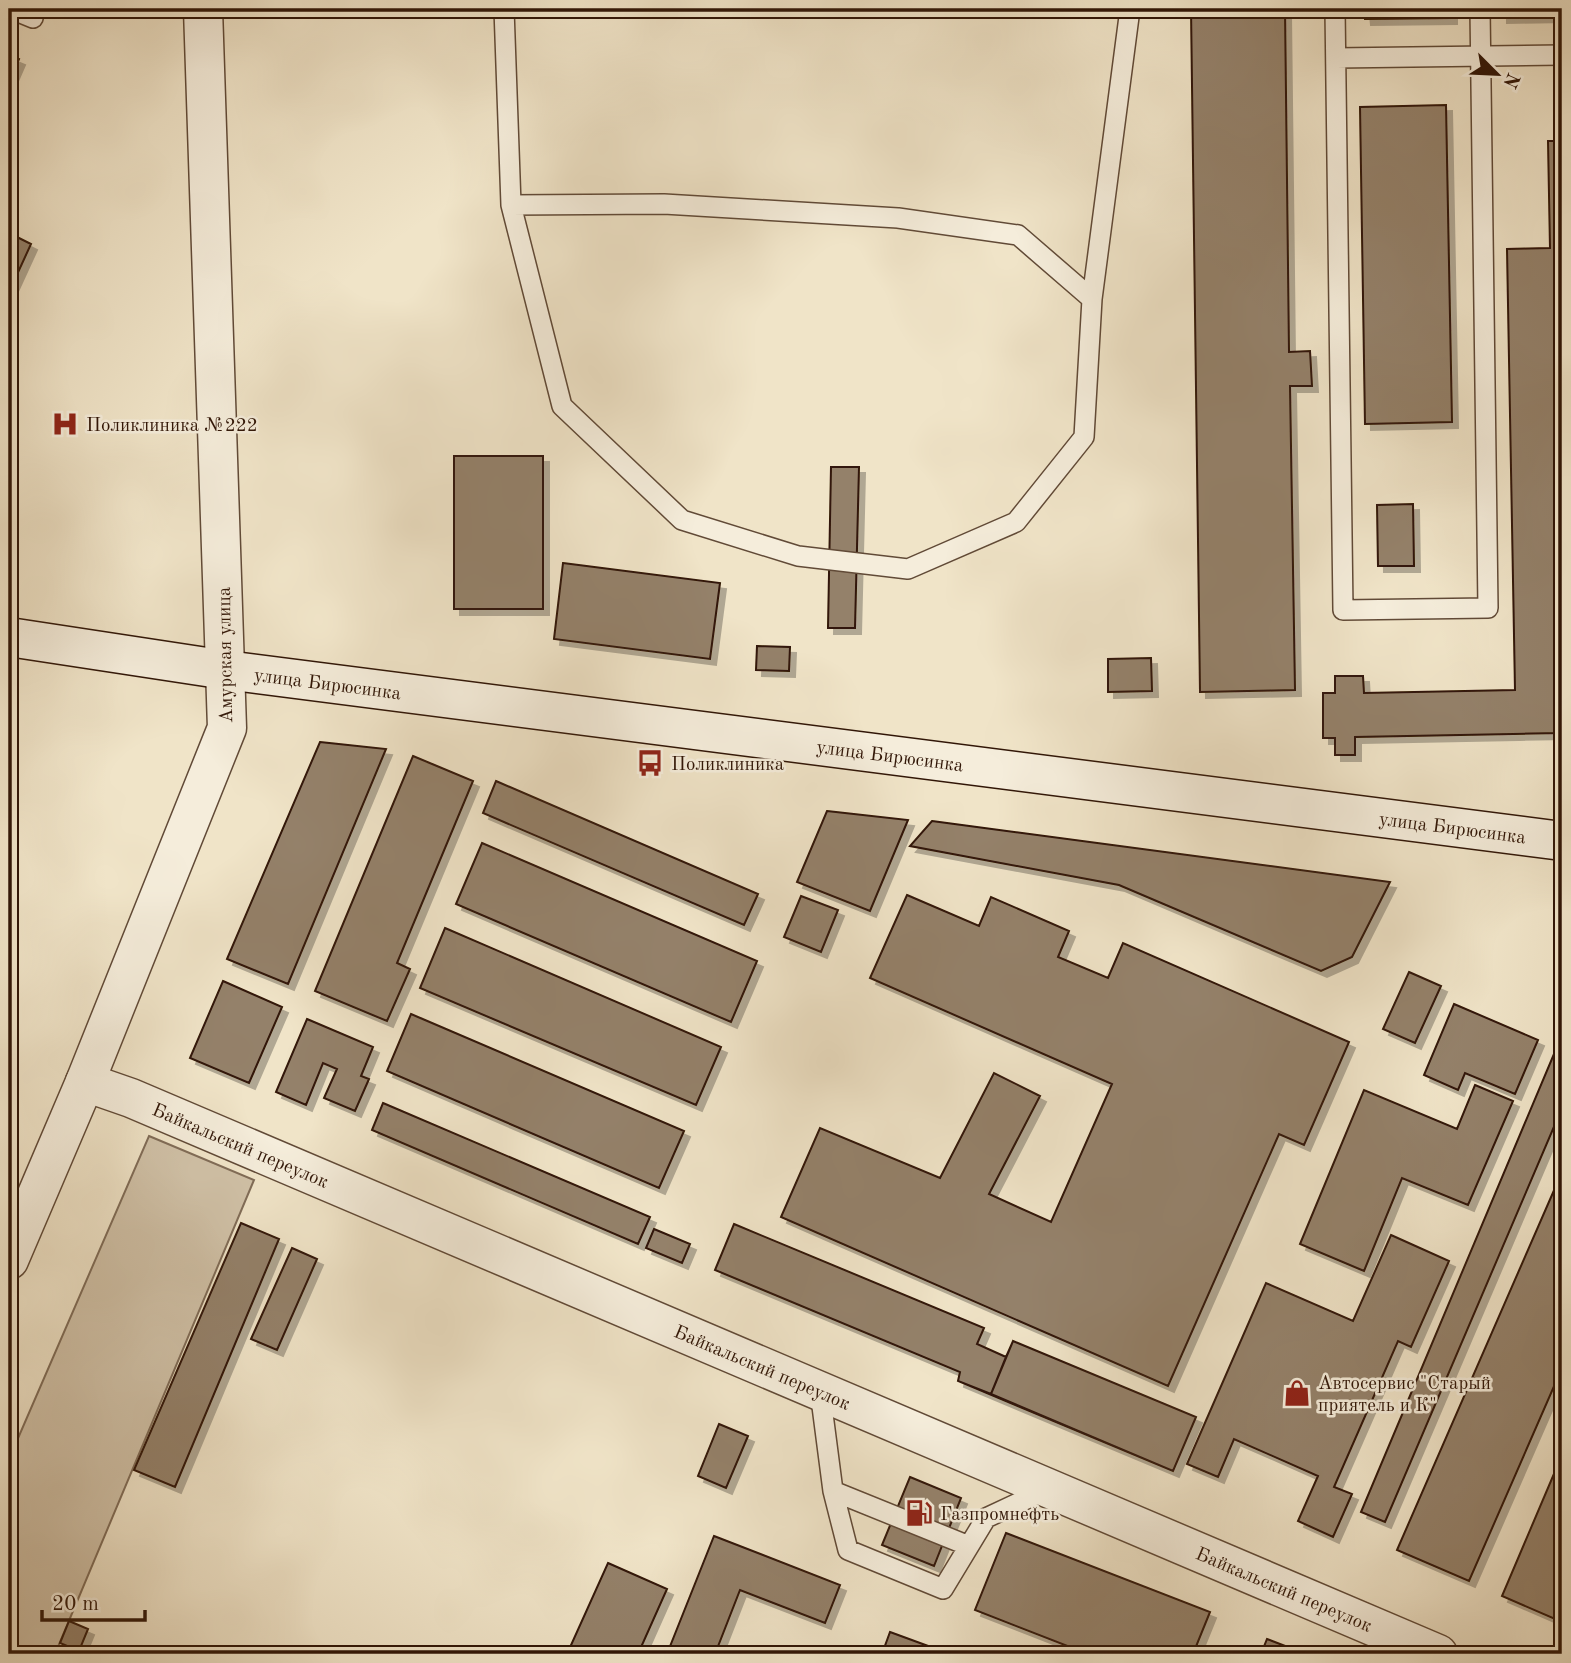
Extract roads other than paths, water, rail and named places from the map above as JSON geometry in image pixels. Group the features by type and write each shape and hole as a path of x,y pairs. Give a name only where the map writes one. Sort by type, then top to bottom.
{"street":[{"name":"Амурская улица","path":"9,1260 85,1082 227,728 203,9"},
{"name":"улица Бирюсинка","path":"9,637 226,670 1562,841"},
{"name":"Байкальский переулок","path":"85,1082 131,1098 1438,1654"}],"lane":[{"path":"11,9 33,18"},
{"path":"504,9 511,205 562,406 682,520 798,556 908,569 1016,522 1084,437 1092,299 1130,9"},
{"path":"1335,9 1343,610 1488,608 1480,9"},
{"path":"1336,58 1562,55"},
{"path":"511,205 664,204 898,218 1018,235 1092,299"},
{"path":"820,1391 833,1491 848,1550 943,1588 986,1518 1049,1489"},
{"path":"833,1491 969,1546"}],"place":[{"name":"Поликлиника №222","path":"65,424"},
{"name":"Поликлиника","path":"650,763"},
{"name":"Автосервис \"Старый приятель и К\"","path":"1297,1393"},
{"name":"Газпромнефть","path":"919,1513"}]}
